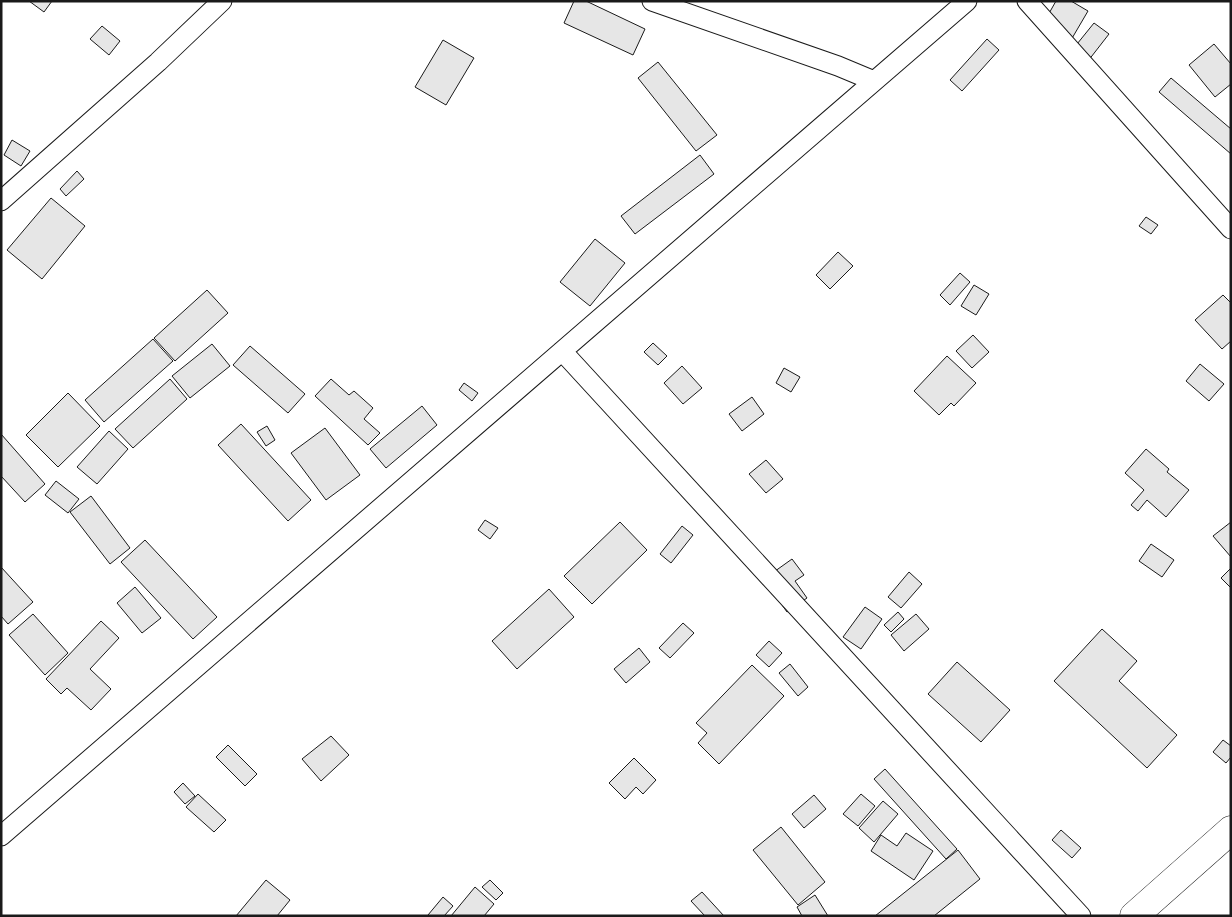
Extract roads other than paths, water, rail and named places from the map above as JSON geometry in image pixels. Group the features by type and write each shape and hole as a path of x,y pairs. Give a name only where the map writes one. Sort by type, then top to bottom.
{"highway":[{"path":"1134,916 1231,830"}],"street":[{"path":"1,201 158,62 222,1"},
{"path":"652,1 838,66 874,81"},
{"path":"1,836 967,1"},
{"path":"1027,1 1231,228"},
{"path":"562,351 1081,916"}]}
